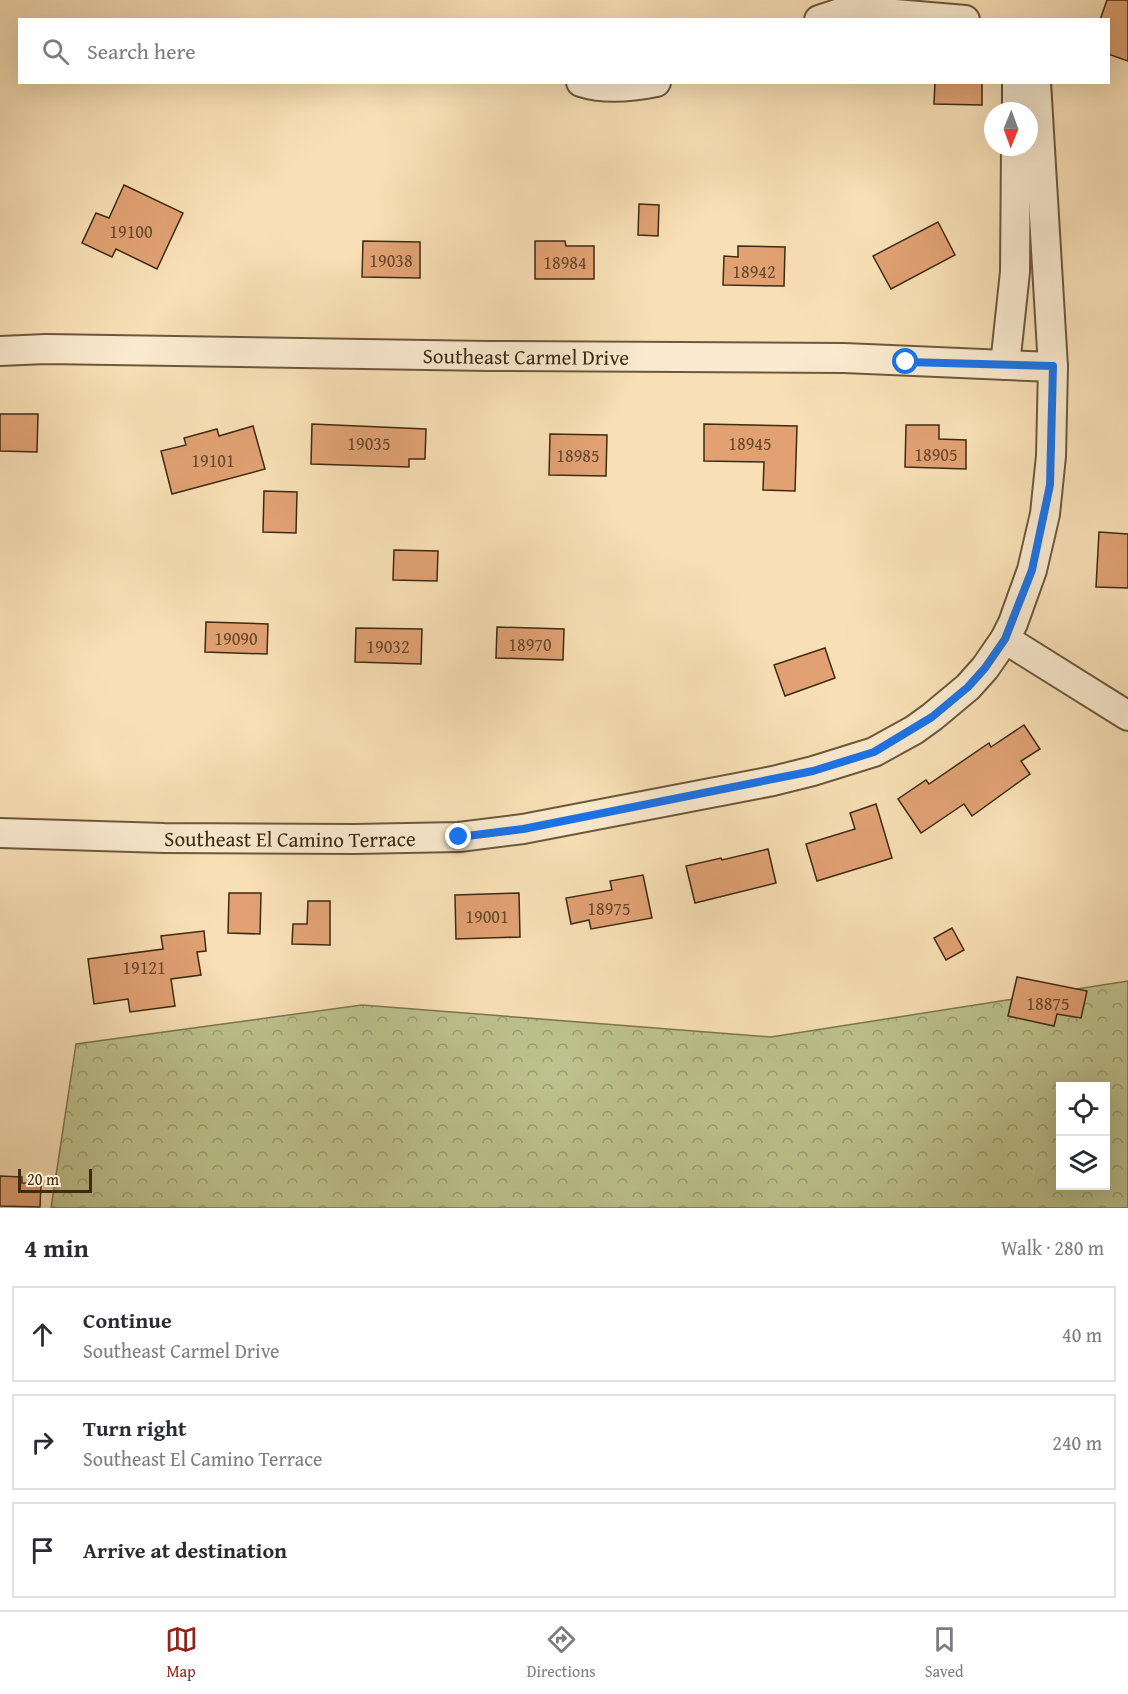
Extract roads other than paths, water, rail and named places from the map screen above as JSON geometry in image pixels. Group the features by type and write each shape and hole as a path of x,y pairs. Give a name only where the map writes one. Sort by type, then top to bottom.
{"street":[{"path":"825,18 849,10 942,18"},
{"path":"587,84 632,87 646,84"},
{"path":"1017,84 1017,102"},
{"name":"Southeast El Camino Terrace","path":"0,833 164,838 459,837 523,829 813,771 874,752 914,730 932,717 968,687 985,668 1005,639 1032,570 1045,514 1051,466 1053,366 1036,84"},
{"path":"1005,365 1015,272 1016,156"},
{"name":"Southeast Carmel Drive","path":"0,351 46,349 501,356 844,358 1053,366"},
{"path":"1005,639 1128,716"}]}
